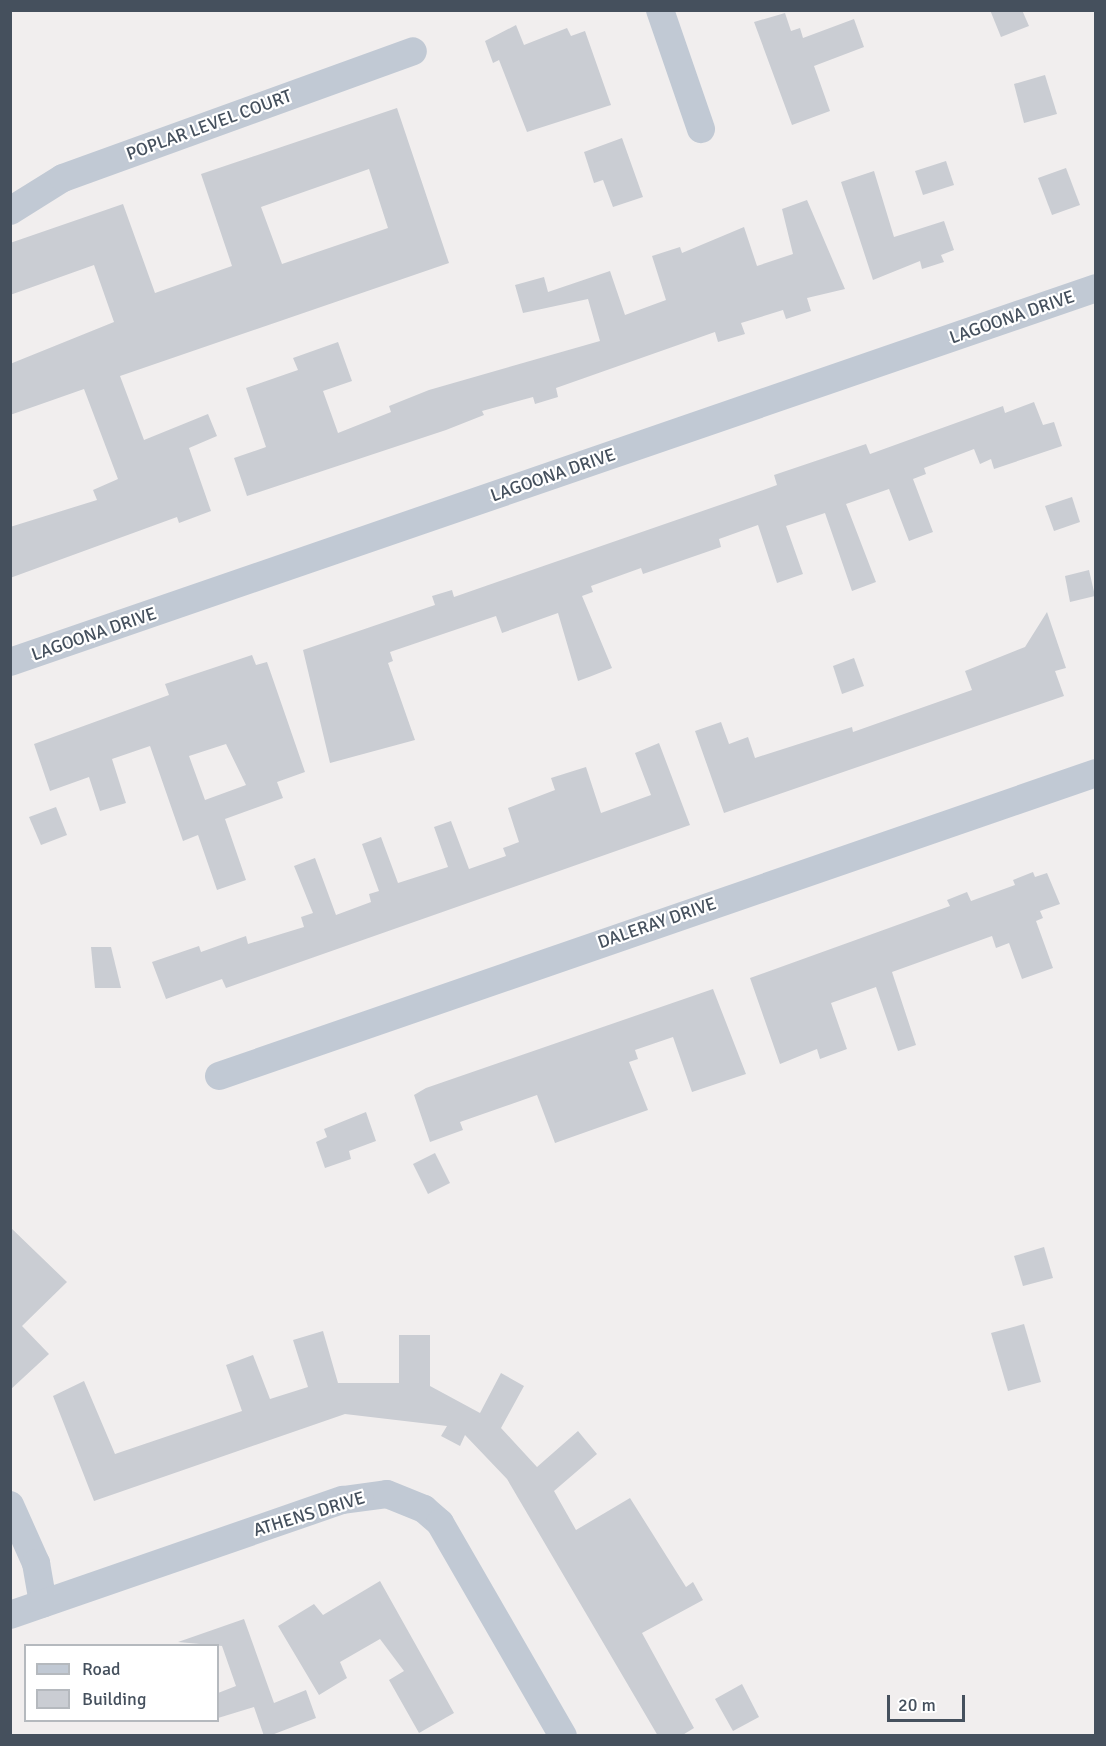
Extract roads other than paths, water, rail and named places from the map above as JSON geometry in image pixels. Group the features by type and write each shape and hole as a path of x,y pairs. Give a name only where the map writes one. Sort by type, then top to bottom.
{"street":[{"path":"660,10 701,129"},
{"name":"POPLAR LEVEL COURT","path":"10,211 63,178 413,51"},
{"name":"LAGOONA DRIVE","path":"10,662 1095,288"},
{"name":"DALERAY DRIVE","path":"219,1076 1095,773"},
{"name":"ATHENS DRIVE","path":"10,1615 343,1500 396,1497 423,1509 450,1536 563,1736"},
{"path":"10,1505 36,1563 43,1603"}]}
